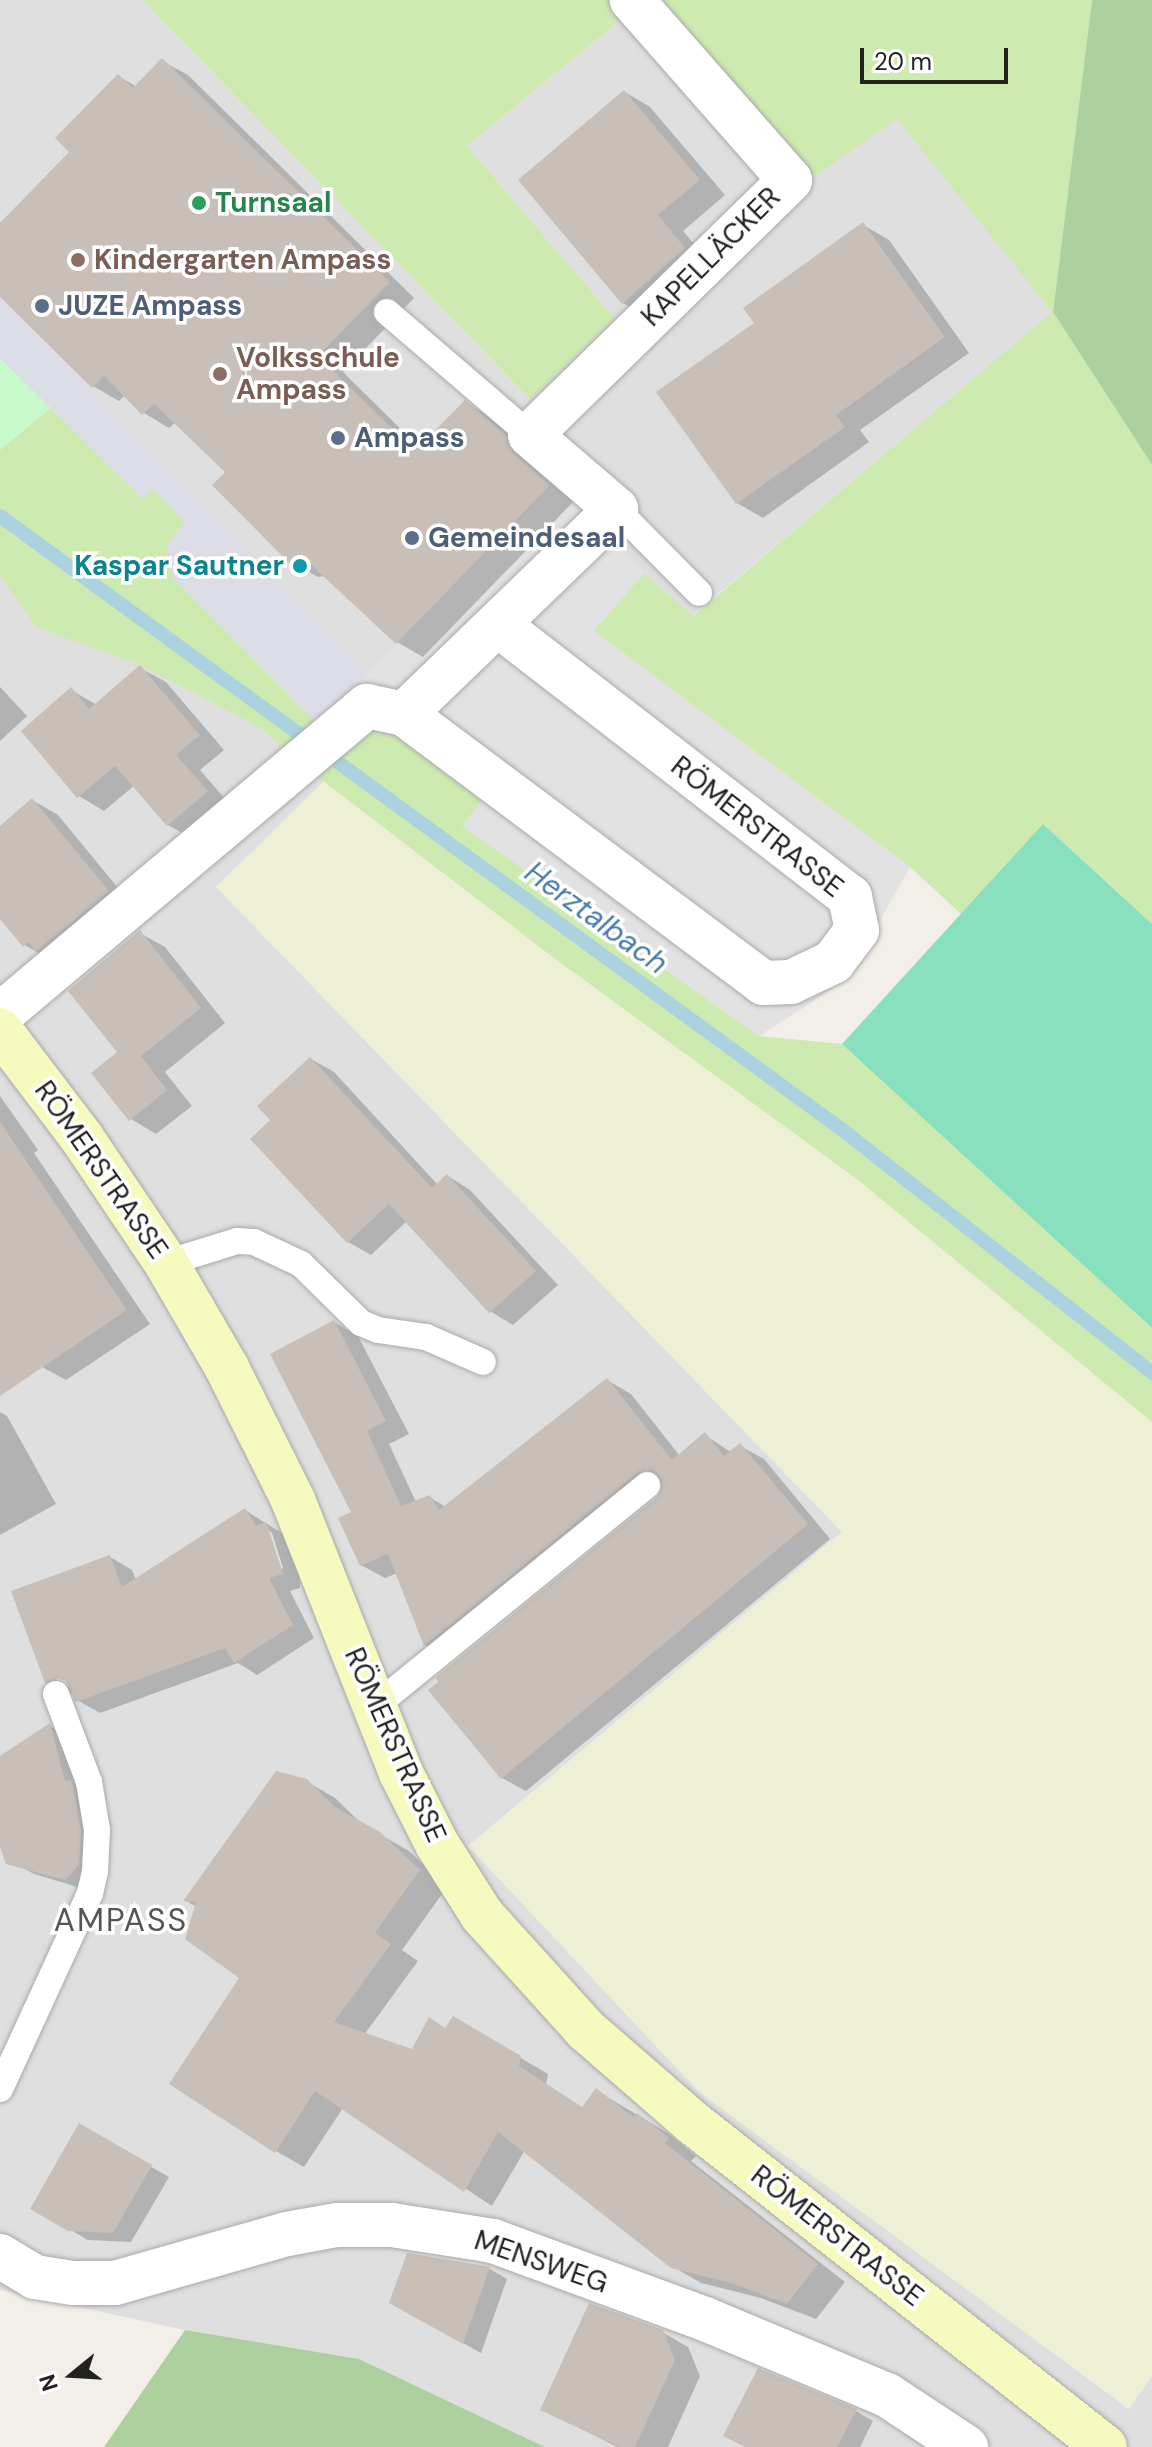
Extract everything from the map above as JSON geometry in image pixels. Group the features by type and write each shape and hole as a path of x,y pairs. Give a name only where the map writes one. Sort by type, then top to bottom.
{"street":[{"name":"KAPELLÄCKER","path":"530,435 790,180 632,0"},
{"path":"404,714 616,509 530,435"},
{"name":"RÖMERSTRASSE","path":"0,1015 367,706 404,714 763,983 791,982 833,962 857,930 850,897 498,625"},
{"name":"RÖMERSTRASSE","path":"0,1030 82,1138 166,1263 274,1456 401,1773 437,1844 482,1915 586,2030 693,2123 1105,2447"},
{"name":"MENSWEG","path":"0,2256 35,2277 73,2283 115,2283 287,2234 337,2225 392,2225 493,2241 705,2319 887,2395 966,2447"}],"lane":[{"path":"387,312 530,435"},
{"path":"616,509 699,593"},
{"path":"166,1263 237,1241 254,1242 301,1264 361,1323 378,1330 426,1337 483,1362"},
{"path":"374,1707 647,1485"},
{"path":"0,2089 90,1893 95,1872 97,1830 89,1782 56,1694"}],"shaded area":[{"path":"0,0 142,0 530,399 613,318 467,146 645,0 897,118 1053,312 692,616 643,573 593,631 217,887 842,1532 468,1846 1128,2409 1152,2376 1152,2447 545,2447 359,2359 185,2330 0,2290"},
{"path":"0,298 368,673 326,732 172,577 167,546 185,521 153,489 143,499 0,358"},
{"path":"557,478 644,573 594,631 910,867 878,924 831,990 759,1036 462,826 482,800 346,697"}],"green space":[{"path":"142,0 645,0 467,146 614,318 530,399"},
{"path":"661,0 1092,0 1053,312 1152,465 1152,924 1044,825 961,914 910,867 593,631 644,573 693,616 1052,312 897,119 815,176"},
{"path":"1092,0 1152,0 1152,465 1053,312"},
{"path":"0,358 52,407 0,450"},
{"path":"52,407 143,499 153,488 185,522 172,577 326,732 385,727 483,801 463,826 759,1036 843,1044 1152,1328 1152,1422 858,1180 550,955 323,781 259,727 140,665 36,627 0,576 0,450"},
{"path":"337,768 1152,1373 1152,2376 1129,2409 699,2092 468,1846 842,1532 216,887"},
{"path":"1043,824 1152,924 1152,1328 842,1044"},
{"path":"185,2330 359,2359 545,2447 104,2447"}],"building":[{"path":"162,58 390,282 318,356 415,451 465,400 506,435 513,453 550,485 396,644 307,561 296,570 212,485 225,472 154,404 142,415 104,376 92,388 0,297 0,223 69,152 55,138 118,74 133,88"},
{"path":"624,90 700,180 658,215 685,248 622,304 518,180"},
{"path":"863,222 945,337 836,415 845,427 736,504 656,392 754,323 743,308"},
{"path":"140,665 200,735 176,755 208,791 167,826 115,766 77,798 21,731 71,687 89,709"},
{"path":"32,798 109,891 36,952 29,942 23,947 0,919 0,826"},
{"path":"140,930 201,1008 141,1056 167,1090 129,1121 91,1073 117,1052 68,991"},
{"path":"310,1057 432,1188 447,1174 536,1271 489,1313 389,1204 347,1243 250,1139 270,1120 257,1106"},
{"path":"0,1122 127,1310 0,1396"},
{"path":"334,1320 386,1421 367,1431 401,1506 430,1495 439,1510 607,1378 672,1460 705,1432 724,1456 740,1443 808,1524 501,1779 428,1690 438,1682 436,1677 657,1497 663,1482 652,1470 637,1473 424,1646 388,1554 360,1566 338,1518 351,1512 270,1354"},
{"path":"245,1508 256,1526 266,1522 283,1574 269,1578 293,1625 234,1663 225,1648 76,1702 66,1681 58,1678 45,1683 11,1591 110,1555 122,1587"},
{"path":"50,1723 65,1781 71,1780 73,1786 81,1831 79,1865 65,1880 6,1864 0,1847 0,1756"},
{"path":"276,1771 307,1779 335,1807 380,1832 420,1870 375,1933 391,1944 334,2022 412,2049 429,2017 445,2028 453,2016 521,2056 519,2066 582,2107 596,2088 633,2117 637,2113 669,2138 665,2143 818,2264 787,2304 731,2283 671,2268 498,2132 464,2192 315,2091 275,2153 169,2084 239,1978 185,1939 196,1902 183,1901"},
{"path":"79,2123 152,2165 113,2233 68,2231 30,2209"},
{"path":"407,2253 490,2267 463,2344 389,2303"},
{"path":"589,2303 663,2330 675,2360 635,2447 619,2447 540,2410"},
{"path":"758,2368 857,2409 837,2447 745,2447 723,2436"}],"waterway":[{"name":"Herztalbach","path":"0,516 840,1128 1152,1373"}],"place":[{"name":"Turnsaal","path":"199,203"},
{"name":"Kindergarten Ampass","path":"78,260"},
{"name":"JUZE Ampass","path":"42,306"},
{"name":"Volksschule Ampass","path":"220,374"},
{"name":"Ampass","path":"338,438"},
{"name":"Gemeindesaal","path":"412,538"},
{"name":"Kaspar Sautner","path":"300,566"}],"district":[{"name":"AMPASS","path":"121,1920"}]}
